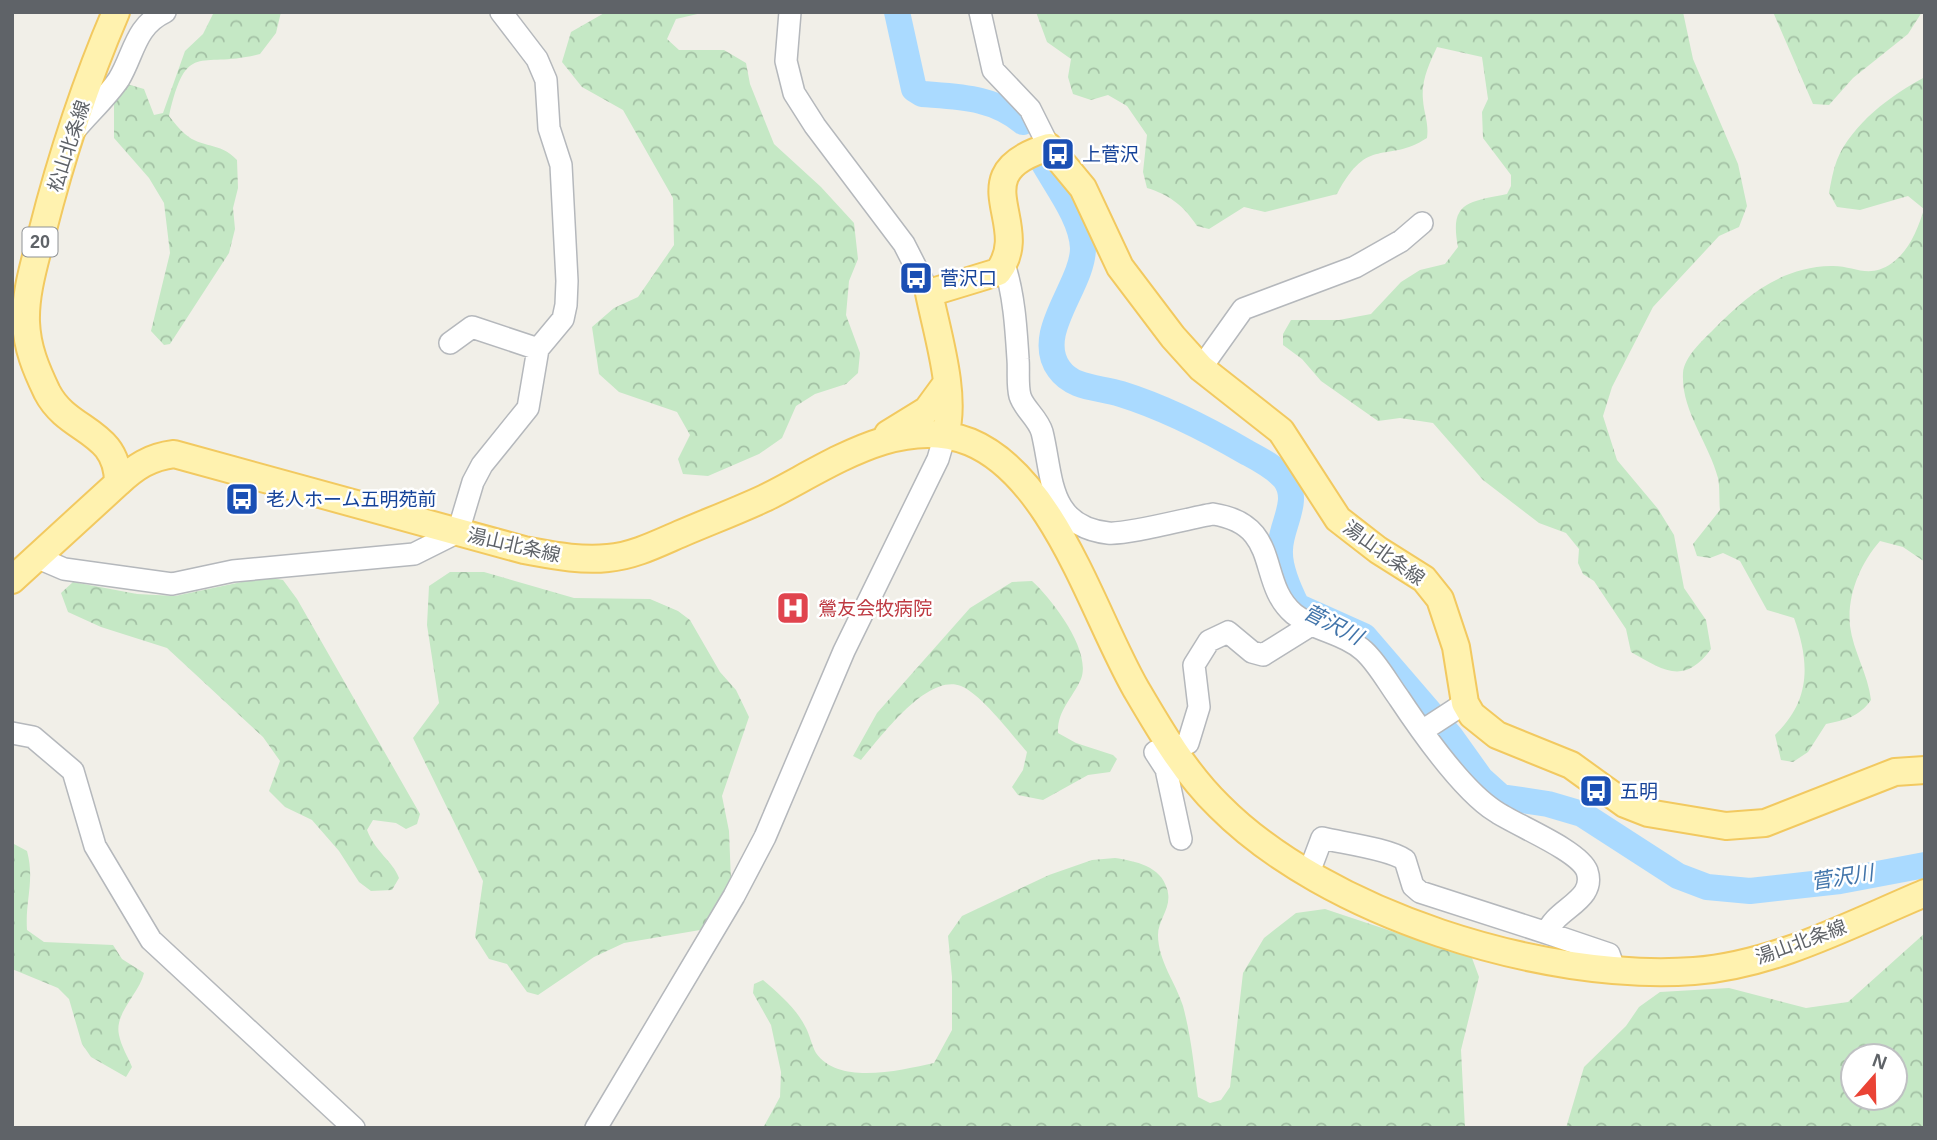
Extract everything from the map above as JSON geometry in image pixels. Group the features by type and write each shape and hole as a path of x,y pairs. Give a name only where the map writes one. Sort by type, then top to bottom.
{"main road":[{"name":"松山北条線","path":"109,450 103,440 59,410 37,370 28,345 26,302 67,139 116,12"},
{"path":"945,435 950,420 946,384 929,293 988,277 1004,264 1008,247 1003,186 1007,170 1025,154 1049,147"},
{"name":"湯山北条線","path":"1049,147 1083,188 1120,267 1200,368 1281,431 1338,519 1378,550 1424,579 1440,599 1456,646 1456,708"},
{"name":"湯山北条線","path":"118,483 140,464 174,454 458,532 567,558 610,558 644,550 759,500 876,443 927,411 946,384"},
{"name":"湯山北条線","path":"876,443 908,435 945,435 967,441 994,456 1018,476 1051,519 1135,687 1200,786 1221,809 1270,849 1308,875 1378,908 1461,938 1553,964 1615,971 1696,971 1741,963 1784,951 1925,893"},
{"path":"109,450 126,462 140,464"},
{"path":"12,580 118,483 118,465 109,450"},
{"path":"1456,708 1472,715 1497,735 1571,765 1625,804 1648,813 1726,826 1765,823 1895,772 1925,769"}],"street":[{"path":"67,139 118,79 139,32 153,18 164,12"},
{"path":"36,557 64,569 172,584 233,571 414,554 458,532 473,482 482,465 528,408 538,349 563,319 566,304 561,165 549,128 546,80 537,59 501,12"},
{"path":"790,12 786,61 794,93 815,126 904,244 929,293"},
{"path":"980,12 993,70 1030,108 1049,147"},
{"path":"1200,368 1243,309 1355,267 1401,241 1422,223"},
{"path":"1004,264 1011,284 1020,397 1035,415 1042,432 1045,461 1054,492 1065,512 1075,521 1093,530 1111,533 1213,514 1228,516 1250,530 1269,561 1279,596 1289,610 1311,625 1350,641 1364,652 1492,810 1580,860 1588,878 1585,892 1578,902 1551,920 1547,933"},
{"path":"450,343 472,327 538,349"},
{"path":"596,1128 734,896 765,837 844,651 938,459 945,435"},
{"path":"1181,839 1166,769 1155,752 1188,743 1196,724 1199,691 1195,665 1209,641 1228,632 1252,652 1263,655 1311,625"},
{"path":"1425,728 1456,708"},
{"path":"12,733 33,737 73,771 95,846 151,940 354,1128"},
{"path":"1308,875 1322,838 1378,852 1387,851 1405,860 1413,886 1420,892 1609,954 1615,971"}],"green space":[{"path":"214,12 281,12 276,33 260,54 198,62 190,66 182,76 176,92 169,116 191,139 224,150 237,160 238,188 233,208 235,229 229,253 170,344 164,345 151,331 170,253 164,203 149,178 114,138 114,96 127,84 144,89 154,115 163,113 185,51 203,34"},
{"path":"606,12 706,12 676,19 667,39 679,50 724,50 746,63 750,84 774,144 821,187 854,223 858,259 849,281 846,315 860,353 858,373 846,384 815,394 796,406 782,438 759,454 708,476 683,474 678,459 690,435 677,412 619,392 599,374 592,327 614,308 638,297 674,245 673,198 623,110 582,87 562,62 571,32"},
{"path":"1036,12 1683,12 1693,59 1738,164 1747,206 1739,227 1719,236 1653,307 1612,387 1603,416 1617,460 1658,509 1674,535 1684,588 1706,620 1711,649 1701,660 1692,668 1673,671 1663,669 1631,652 1626,629 1594,581 1583,574 1578,563 1579,549 1566,533 1539,523 1483,480 1433,423 1400,418 1378,421 1321,381 1302,359 1283,345 1283,334 1291,320 1339,320 1371,314 1401,282 1420,270 1445,264 1458,247 1457,220 1465,206 1507,194 1511,186 1511,175 1483,138 1482,112 1488,99 1482,57 1437,47 1423,86 1427,138 1400,150 1368,157 1348,175 1337,194 1265,212 1244,207 1209,229 1197,226 1182,207 1170,198 1147,188 1143,172 1147,135 1127,106 1108,95 1091,100 1073,94 1068,77 1071,59 1047,42"},
{"path":"1773,12 1922,12 1908,34 1853,78 1829,105 1813,104"},
{"path":"1925,77 1925,562 1903,547 1880,541 1873,550 1856,580 1850,614 1854,644 1871,700 1856,714 1826,724 1808,752 1793,762 1781,760 1775,735 1787,722 1801,694 1805,666 1803,650 1794,618 1767,610 1740,561 1723,553 1710,558 1697,556 1693,544 1720,510 1719,486 1714,465 1686,401 1684,367 1695,349 1725,318 1752,295 1780,278 1813,268 1831,266 1876,270 1892,263 1908,246 1924,209 1908,196 1860,210 1837,207 1829,193 1837,160 1852,134 1886,102"},
{"path":"450,572 484,572 574,598 650,599 678,611 690,620 720,672 736,690 749,717 722,796 729,831 731,881 723,903 700,930 624,943 594,957 538,995 527,992 507,964 489,959 475,937 483,881 413,738 439,703 427,625 429,586"},
{"path":"266,577 283,580 297,599 420,814 417,824 406,829 396,823 373,820 367,830 399,878 392,890 371,891 359,882 339,851 312,820 285,807 269,791 280,761 263,737 167,648 101,627 68,612 61,593 73,582 137,594 175,596"},
{"path":"1032,581 1050,600 1068,626 1081,654 1081,679 1062,712 1058,733 1076,743 1113,755 1117,759 1110,772 1088,775 1043,800 1018,795 1012,787 1023,770 1027,752 978,697 961,686 948,685 934,689 906,710 861,760 853,756 877,713 970,608 1012,582"},
{"path":"14,844 27,851 29,862 27,930 44,942 113,945 122,959 144,973 123,1011 118,1027 121,1043 132,1067 126,1077 91,1057 82,1044 69,999 58,988 12,969"},
{"path":"1115,858 1146,866 1164,881 1168,902 1159,929 1159,945 1183,1006 1198,1097 1210,1103 1221,1100 1230,1087 1243,973 1264,938 1296,913 1325,909 1472,958 1479,977 1461,1050 1465,1128 763,1128 780,1097 781,1072 771,1025 753,993 754,984 763,980 798,1014 816,1053 826,1063 855,1073 871,1073 934,1063 952,1030 952,977 948,936 962,916 1049,875 1092,860"},
{"path":"1925,933 1925,1128 1566,1128 1584,1067 1626,1026 1639,1007 1660,992 1729,988 1806,1008 1848,1002"}],"waterway":[{"name":"菅沢川","path":"897,12 914,89 922,94 988,103 1023,122"},
{"name":"菅沢川","path":"1043,162 1074,215 1083,248 1076,278 1061,309 1052,340 1053,355 1059,369 1079,384 1138,400 1185,419 1261,460 1281,475 1291,496 1280,557 1285,579 1297,606 1364,636 1451,737 1481,779 1501,797 1548,804 1582,814 1678,876 1707,887 1750,891 1840,881 1925,865"}],"place":[{"name":"上菅沢","path":"1058,154"},
{"name":"菅沢口","path":"916,278"},
{"name":"老人ホーム五明苑前","path":"242,499"},
{"name":"鶯友会牧病院","path":"793,608"},
{"name":"五明","path":"1596,791"}]}
